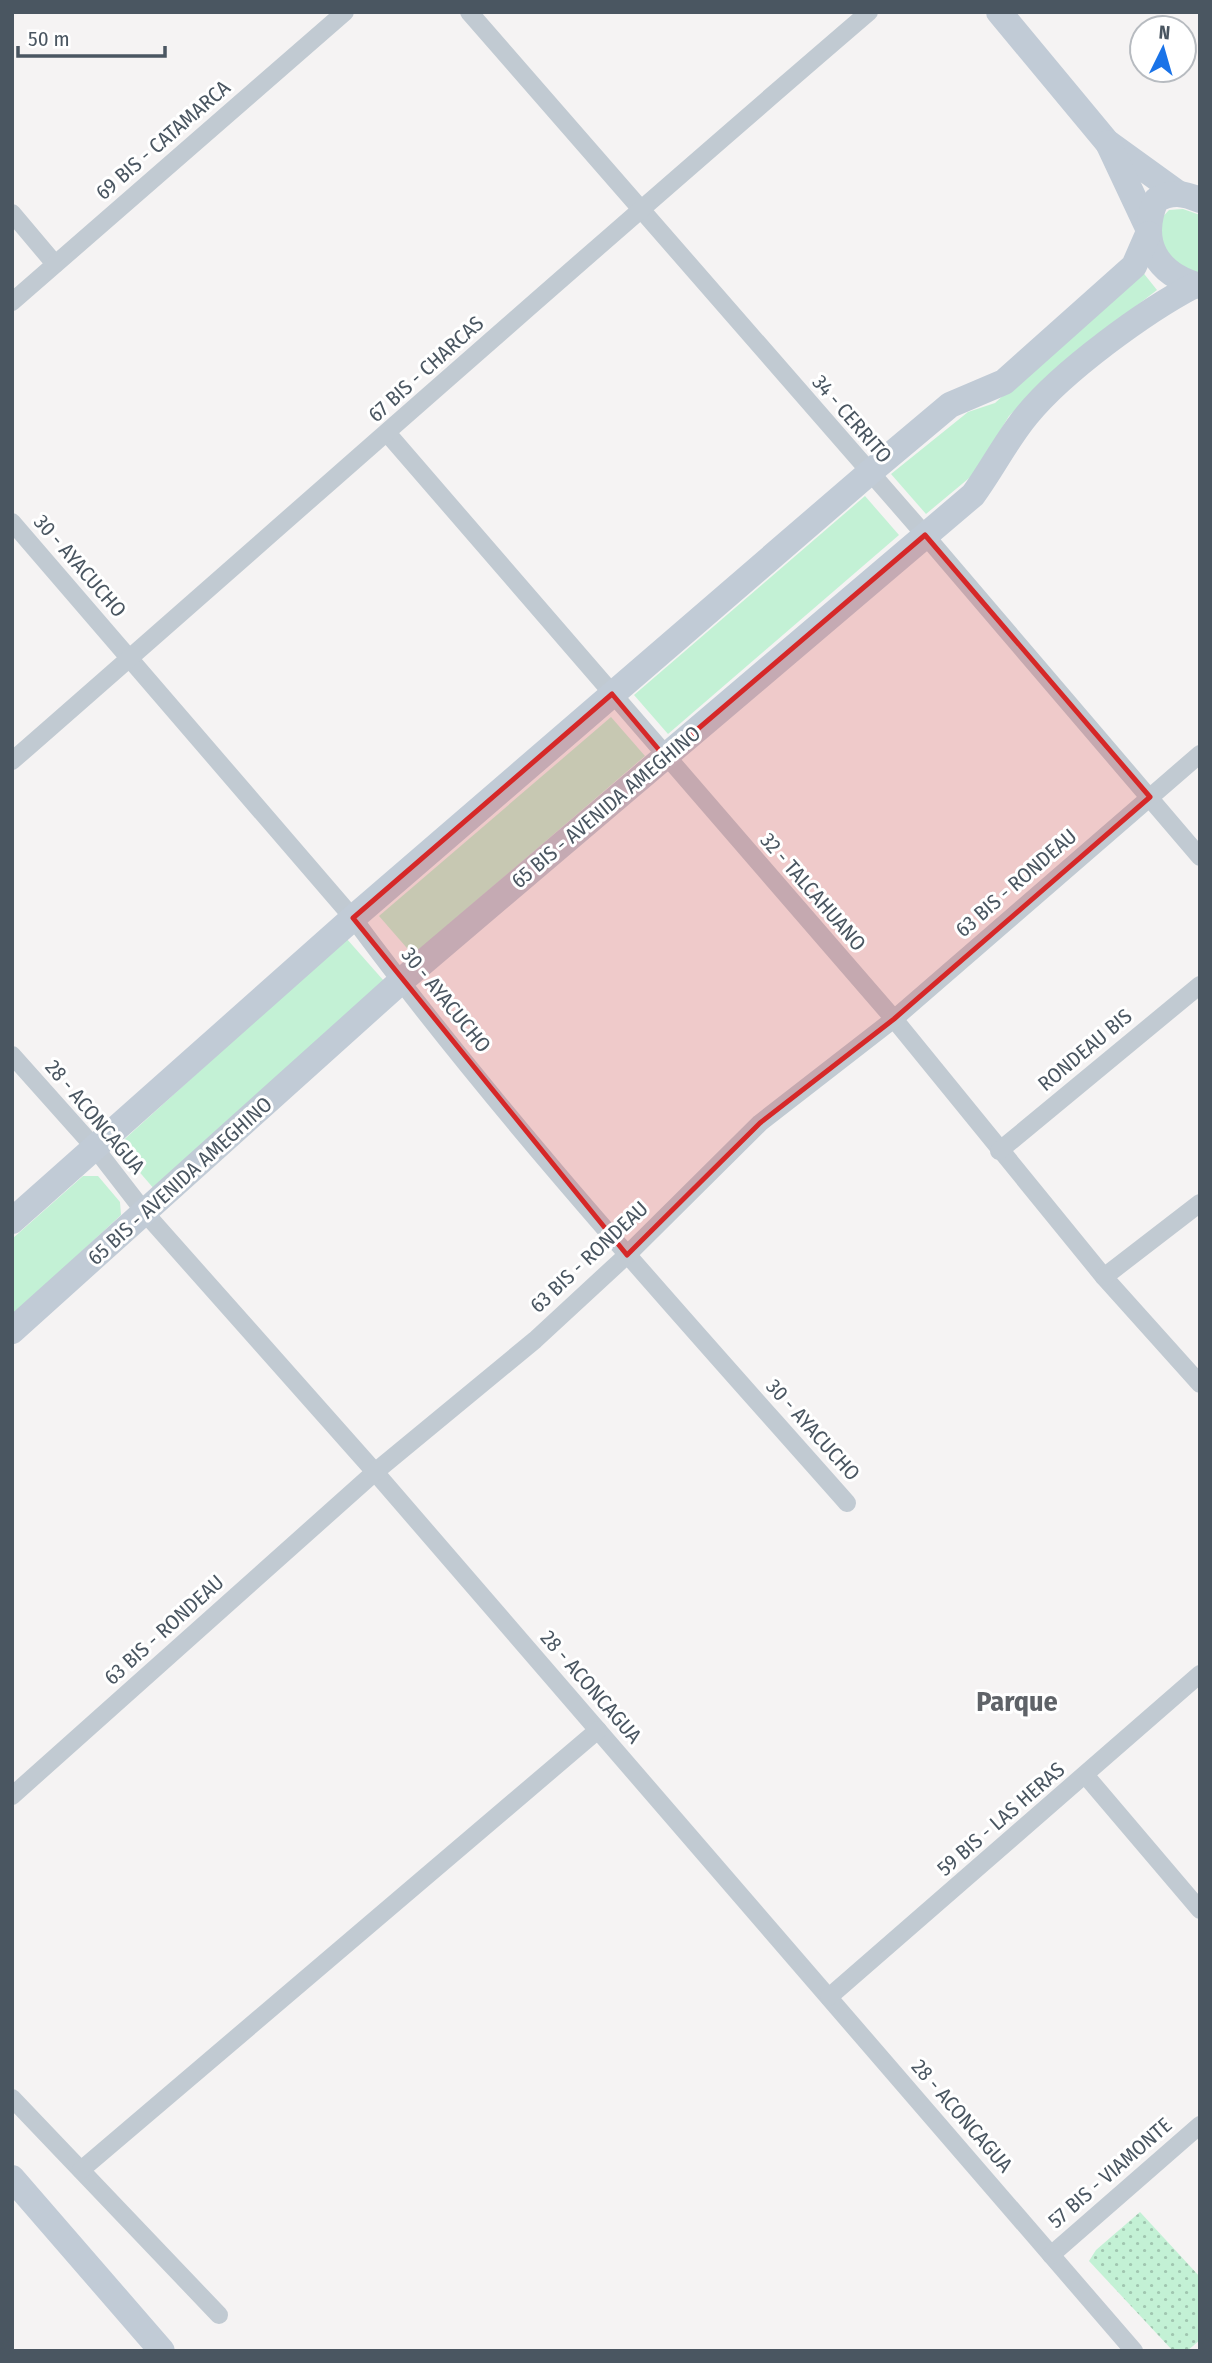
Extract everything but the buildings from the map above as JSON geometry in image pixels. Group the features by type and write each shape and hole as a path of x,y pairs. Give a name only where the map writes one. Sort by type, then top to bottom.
{"main road":[{"path":"999,12 1107,142 1147,230 1152,252 1166,269 1198,285"},
{"path":"1107,142 1191,192"},
{"path":"12,1221 353,918 869,473 950,405 1004,382 1133,266 1156,200 1168,193 1191,192"},
{"name":"65 BIS - AVENIDA AMEGHINO","path":"12,1331 146,1214 400,982 973,495 1027,415 1068,376 1161,302 1198,285"},
{"path":"12,2178 162,2351"}],"street":[{"name":"69 BIS - CATAMARCA","path":"12,302 345,12"},
{"name":"34 - CERRITO","path":"468,12 925,536 1200,857"},
{"name":"67 BIS - CHARCAS","path":"12,761 388,434 639,210 869,12"},
{"path":"12,213 55,264"},
{"name":"32 - TALCAHUANO","path":"388,434 894,1019 1104,1277 1200,1384"},
{"name":"30 - AYACUCHO","path":"12,522 353,918 400,982 627,1255 847,1503"},
{"name":"63 BIS - RONDEAU","path":"12,1796 375,1472 535,1339 627,1255 760,1123 894,1019 1200,754"},
{"name":"RONDEAU BIS","path":"999,1151 1200,985"},
{"name":"28 - ACONCAGUA","path":"12,1055 95,1148 146,1214 375,1472 1134,2351"},
{"path":"1104,1277 1200,1203"},
{"name":"59 BIS - LAS HERAS","path":"829,1997 1200,1674"},
{"path":"81,2170 598,1730"},
{"path":"1086,1776 1200,1910"},
{"path":"12,2098 219,2315"},
{"name":"57 BIS - VIAMONTE","path":"1051,2255 1200,2125"}],"highlighted area":[{"path":"925,535 1150,797 894,1019 760,1123 627,1255 353,918 612,694 665,757"}],"green space":[{"path":"1183,209 1200,215 1200,275 1188,271 1159,248 1160,220 1169,210"},
{"path":"1141,270 1157,290 1096,337 1009,416 974,474 926,514 891,474 968,412 995,403"},
{"path":"865,496 899,535 668,734 634,695"},
{"path":"611,717 645,756 413,955 379,916"},
{"path":"346,938 384,981 155,1190 117,1146"},
{"path":"83,1176 98,1176 120,1202 121,1215 12,1316 12,1239"},
{"path":"1140,2212 1200,2277 1200,2340 1187,2351 1173,2351 1089,2261 1096,2250"}],"district":[{"name":"Parque","path":"1017,1701"}]}
